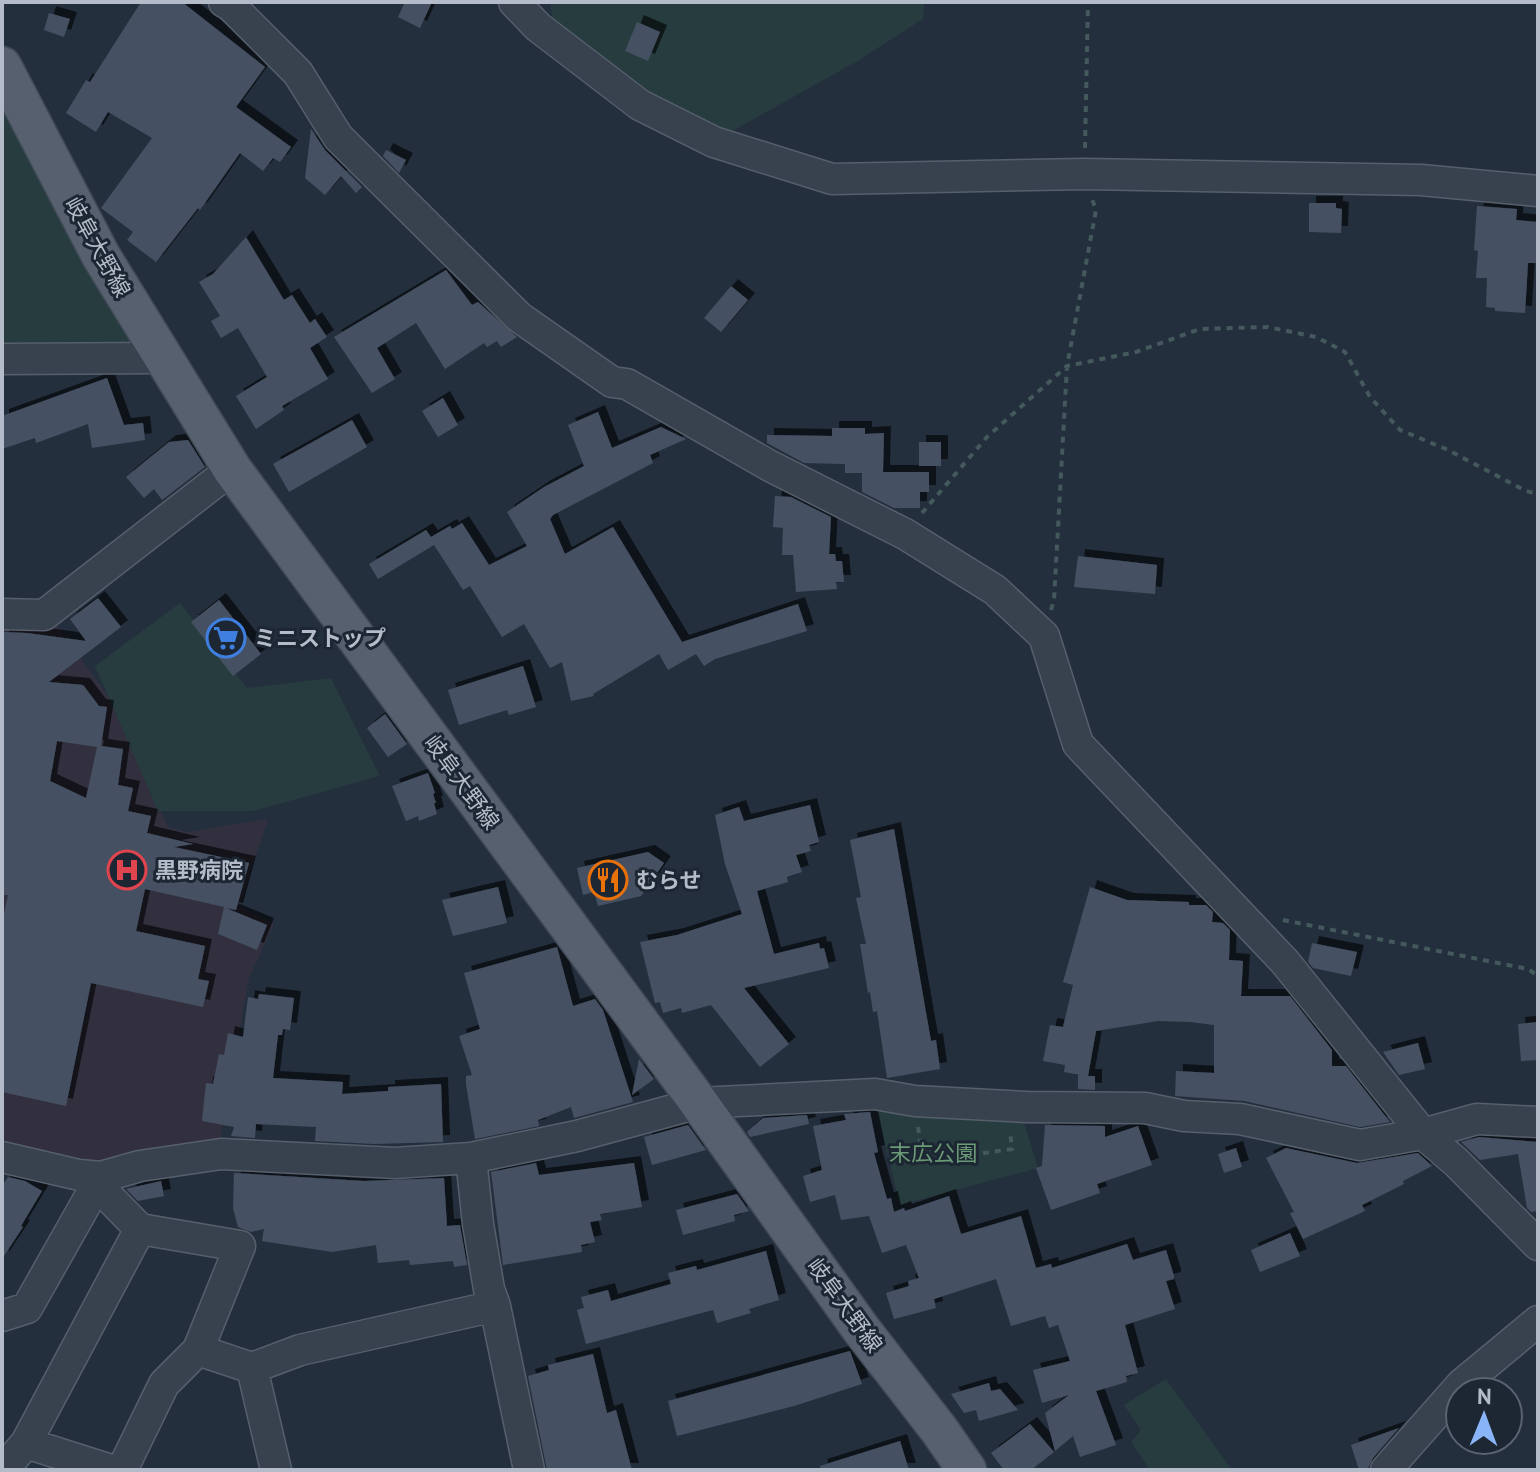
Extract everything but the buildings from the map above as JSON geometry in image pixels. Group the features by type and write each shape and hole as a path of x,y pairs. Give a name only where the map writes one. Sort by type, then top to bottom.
{"main road":[{"name":"岐阜大野線","path":"2,66 101,256 232,469 967,1470"}],"street":[{"path":"224,2 298,73 338,137 519,317 612,382 627,384 770,466 905,534 995,590 1044,636 1078,744 1285,962 1423,1134 1456,1162 1538,1245"},
{"path":"514,2 538,27 640,105 714,142 832,179 1084,174 1421,180 1538,191"},
{"path":"2,359 163,358"},
{"path":"2,614 44,615 232,469"},
{"path":"2,1316 27,1308 99,1181 140,1166 221,1154 395,1163 471,1158 577,1136 699,1103 875,1094 915,1101 1027,1107 1145,1108 1184,1116 1240,1119 1360,1145 1423,1134 1477,1119 1538,1122"},
{"path":"2,1157 99,1181 140,1229 240,1246 198,1350 164,1384 122,1470"},
{"path":"471,1158 489,1289 529,1470"},
{"path":"3,1470 26,1443 140,1229"},
{"path":"198,1350 252,1368 300,1350 495,1306"},
{"path":"1386,1470 1462,1384 1538,1321"},
{"path":"252,1368 276,1470"},
{"path":"26,1443 111,1470"}],"path":[{"path":"1044,636 1054,600 1067,366 1096,210 1084,174 1088,2"},
{"path":"905,534 987,437 1067,366 1136,352 1200,329 1268,327 1316,337 1345,352 1370,397 1400,430 1538,494"},
{"path":"1238,911 1528,969 1538,976"},
{"path":"915,1101 923,1162 1012,1149 1009,1124"}],"shaded area":[{"name":"黒野病院","path":"2,624 56,624 109,697 168,827 186,832 268,819 239,907 274,924 249,978 219,1148 85,1167 2,1144"}],"green space":[{"path":"550,2 924,2 923,19 856,62 723,136 676,117 555,37"},
{"path":"2,110 140,349 2,347"},
{"path":"180,603 247,688 331,678 380,776 253,811 158,811 95,666"},
{"name":"末広公園","path":"876,1108 1021,1113 1038,1168 900,1205"},
{"path":"1166,1379 1232,1470 1150,1470 1131,1442 1141,1430 1124,1405"}],"place":[{"name":"ミニストップ","path":"226,638"},
{"name":"黒野病院","path":"127,870"},
{"name":"むらせ","path":"608,880"}]}
